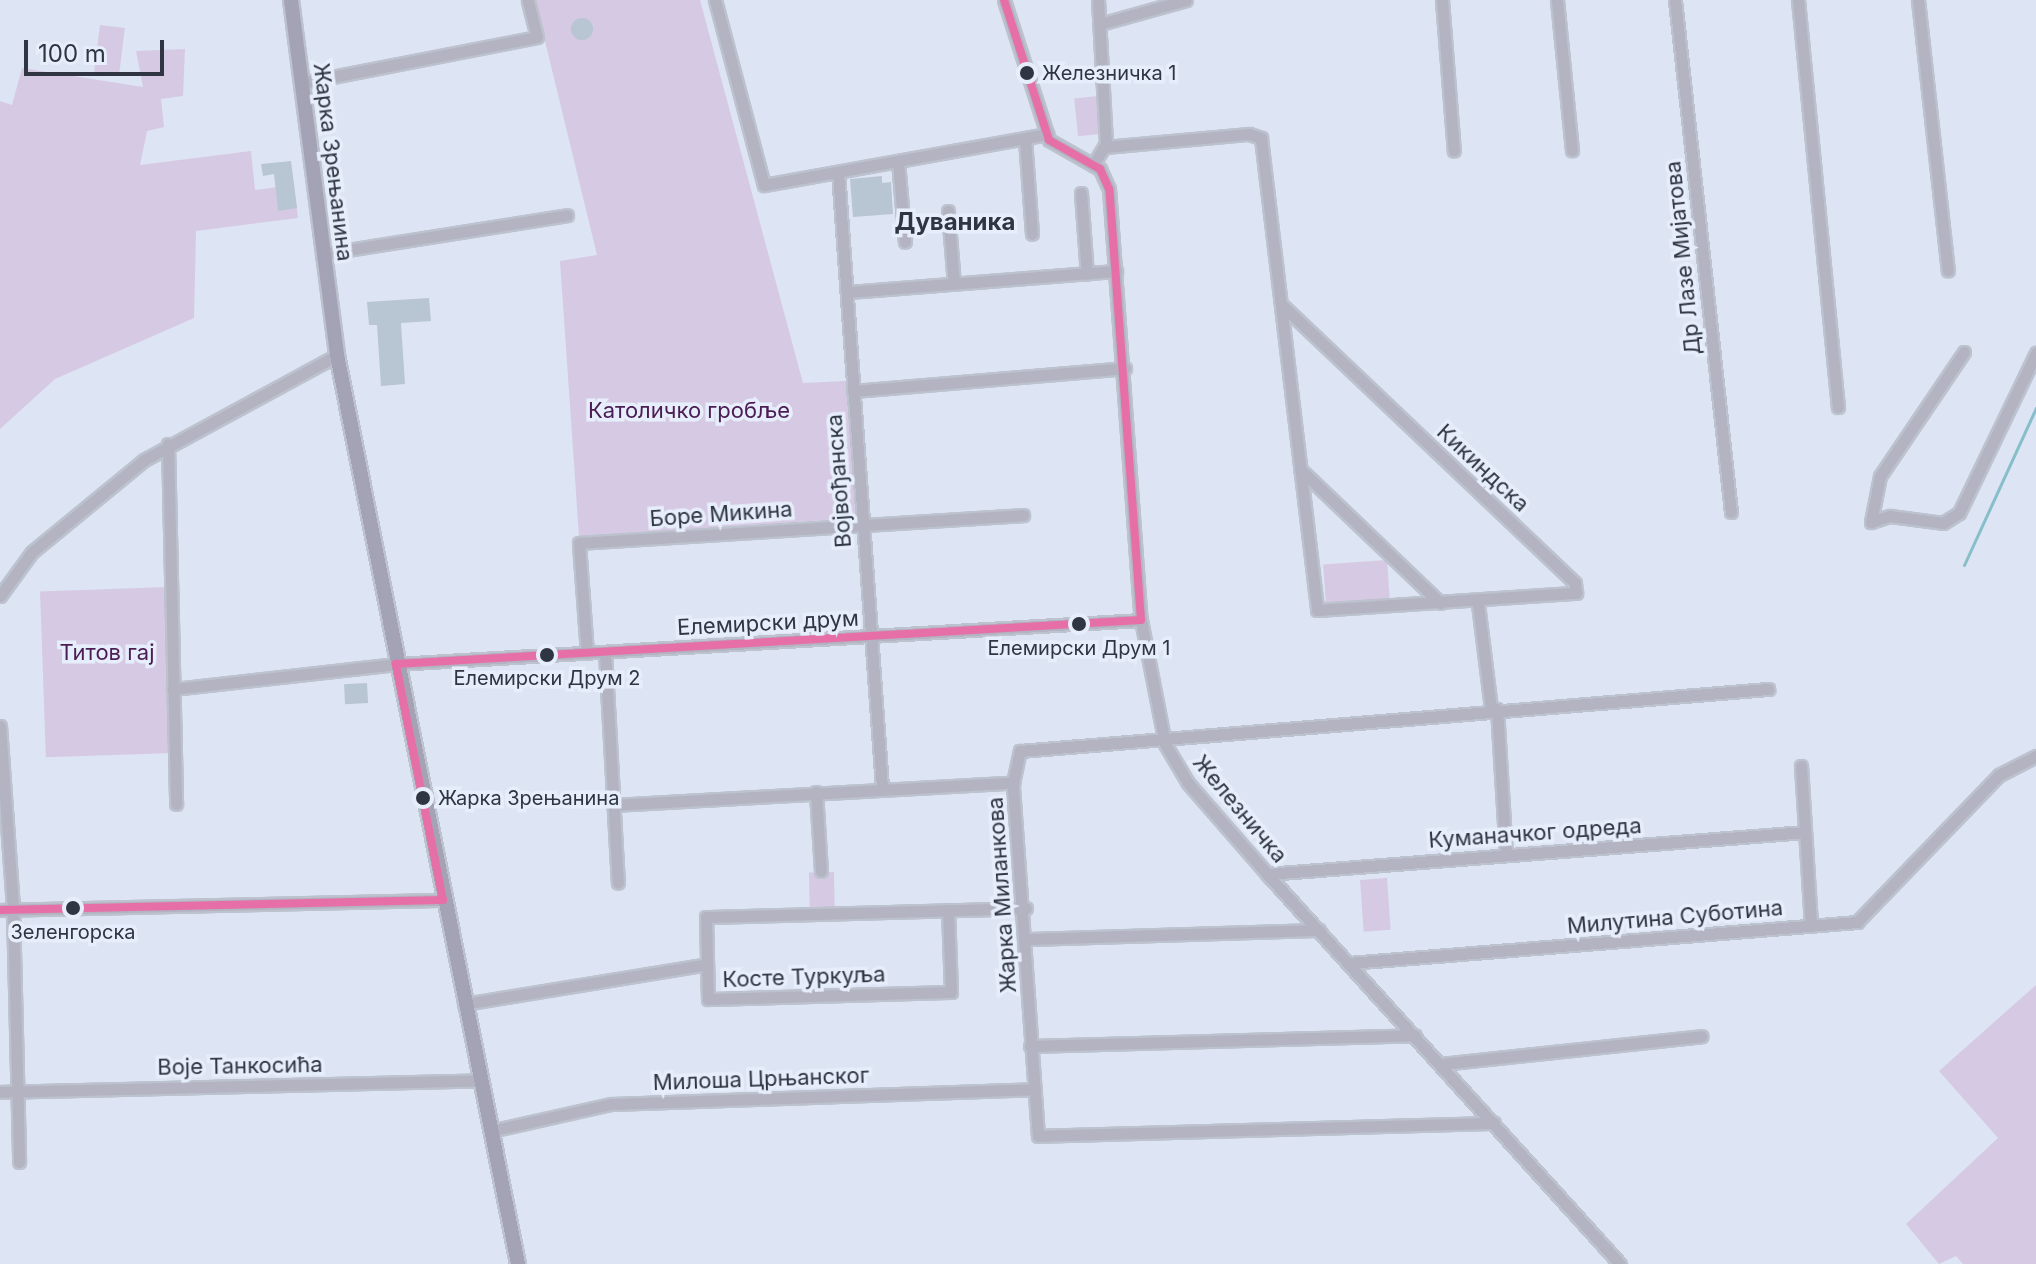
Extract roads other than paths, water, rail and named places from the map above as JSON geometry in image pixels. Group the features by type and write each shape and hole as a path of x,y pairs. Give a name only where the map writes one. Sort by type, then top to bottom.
{"main road":[{"name":"Жарка Зрењанина","path":"290,2 337,355 396,664 518,1264"}],"street":[{"path":"301,83 537,37 528,0"},
{"path":"715,0 764,185 1047,134"},
{"path":"1004,0 1047,134 1093,165 1105,147 1098,0"},
{"path":"1100,24 1186,0"},
{"path":"1442,0 1454,151"},
{"path":"1557,0 1572,150"},
{"name":"Др Лазе Мијатова","path":"1675,0 1731,512"},
{"path":"1798,0 1838,407"},
{"path":"1918,0 1948,270"},
{"path":"1105,147 1249,134 1261,138 1317,610 1440,603 1478,604 1494,709 1506,855"},
{"path":"1025,139 1032,234"},
{"path":"898,161 905,242"},
{"name":"Железничка","path":"1093,165 1109,189 1125,368 1141,620 1163,739 1188,783 1267,874 1620,1264"},
{"name":"Војвођанска","path":"838,172 882,788"},
{"path":"1081,193 1087,274"},
{"path":"948,211 954,284"},
{"path":"322,254 567,215"},
{"path":"848,292 1116,271"},
{"name":"Кикиндска","path":"1283,306 1577,586 1574,594 1478,604"},
{"path":"1964,352 1880,476 1871,522 1896,516 1943,523 1959,513 2036,353"},
{"path":"0,596 32,552 168,444 337,355"},
{"path":"853,391 1125,368"},
{"path":"168,444 176,804"},
{"path":"1300,469 1440,603"},
{"name":"Боре Микина","path":"587,653 579,543 1023,515"},
{"name":"Елемирски друм","path":"173,689 396,664 1141,620"},
{"path":"605,652 618,883"},
{"path":"1163,739 1494,709 1768,689"},
{"path":"0,726 19,1162"},
{"name":"Жарка Миланкова","path":"1163,739 1022,748 1013,783 1026,908 1030,1046 1038,1136 1494,1123"},
{"name":"Милутина Суботина","path":"1349,963 1811,926 1864,917 1999,775 2036,756"},
{"path":"1801,766 1811,926"},
{"path":"614,805 1013,783"},
{"path":"816,792 821,871"},
{"name":"Куманачког одреда","path":"1267,874 1805,832"},
{"path":"6,910 443,900"},
{"name":"Косте Туркуља","path":"948,910 951,992 708,999 706,917 948,910 1026,908"},
{"path":"1027,939 1319,930"},
{"path":"464,1004 707,964"},
{"path":"1030,1046 1415,1035"},
{"path":"1441,1064 1701,1036"},
{"name":"Воје Танкосића","path":"0,1092 480,1080"},
{"name":"Милоша Црњанског","path":"491,1131 611,1104 1035,1089"}],"waterway":[{"path":"1964,565 2036,408"}],"place":[{"name":"Железничка 1","path":"1027,73"},
{"name":"Елемирски Друм 1","path":"1079,624"},
{"name":"Елемирски Друм 2","path":"547,655"},
{"name":"Жарка Зрењанина","path":"423,798"},
{"name":"Зеленгорска","path":"73,908"}],"district":[{"name":"Дуваника","path":"955,222"}],"park label":[{"name":"Католичко гробље","path":"689,411"},
{"name":"Титов гај","path":"107,653"}]}
